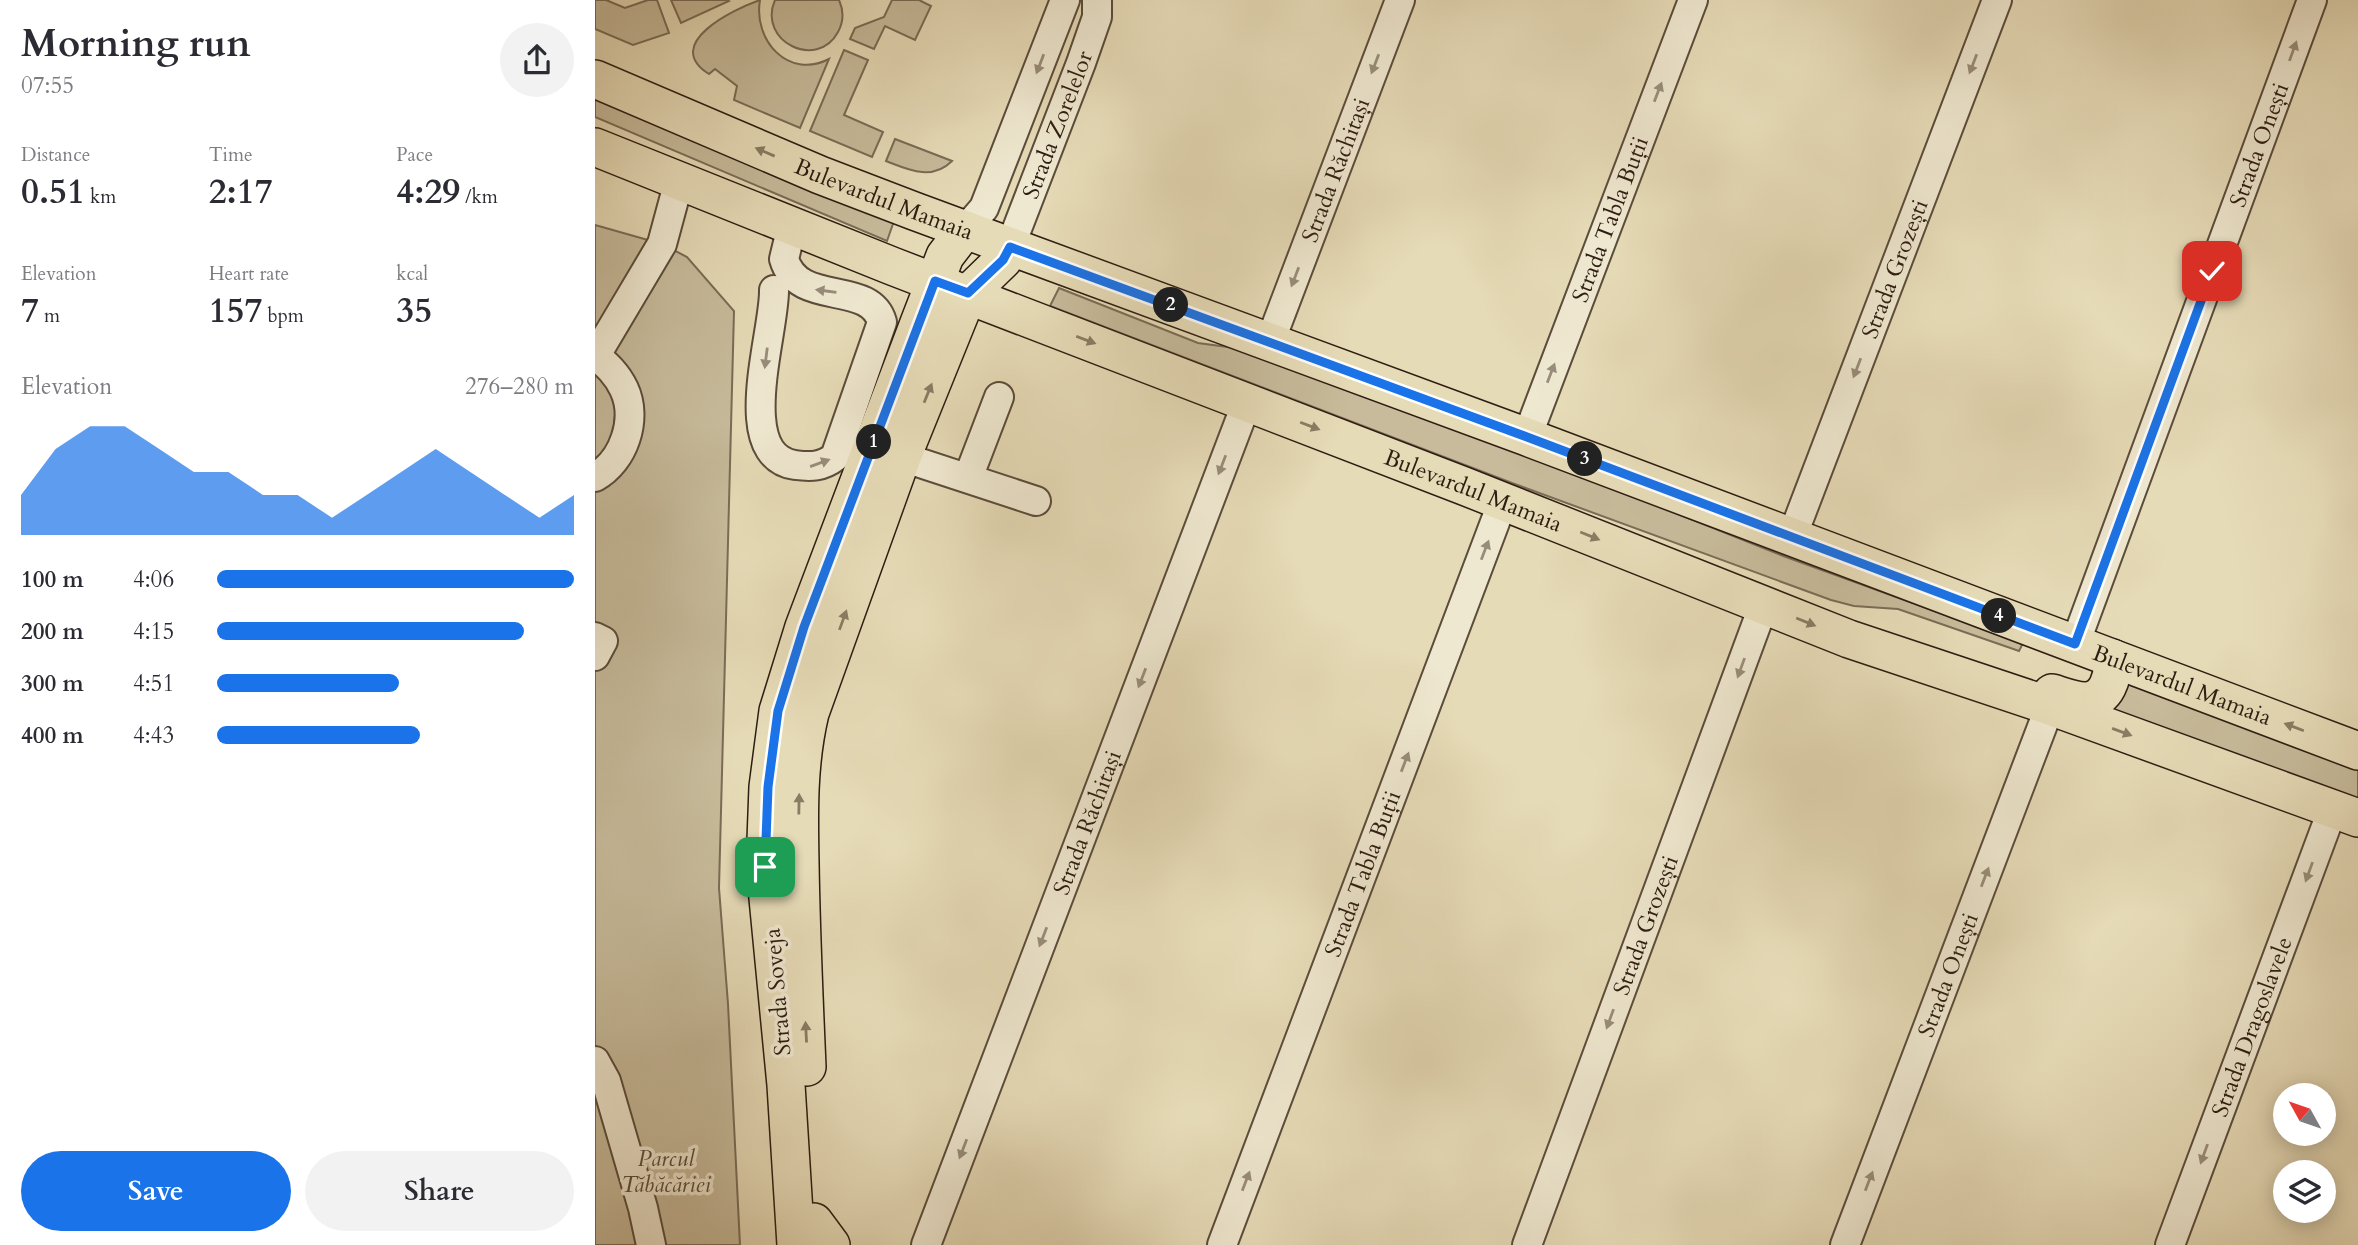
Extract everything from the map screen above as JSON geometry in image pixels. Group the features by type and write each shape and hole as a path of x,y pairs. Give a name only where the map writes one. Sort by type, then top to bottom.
{"main road":[{"name":"Bulevardul Mamaia","path":"595,79 820,175 2357,749"},
{"name":"Bulevardul Mamaia","path":"595,147 1849,639 2050,706 2345,813"},
{"name":"Strada Soveja","path":"815,1239 801,918 799,812 803,742 820,684 902,457 952,287 945,256 965,230"},
{"name":"Strada Soveja","path":"815,1239 786,1085 765,867 768,787 778,711 804,627 952,287 1003,260 1010,247"},
{"path":"1849,639 1879,640 1934,651 2046,692 2087,701 2102,694 2109,685 2114,672 2112,658"}],"street":[{"name":"Strada Zorelelor","path":"965,230 984,208 1065,0"},
{"name":"Strada Zorelelor","path":"1010,247 1097,18 1097,0"},
{"name":"Strada Răchitași","path":"1270,342 1399,0"},
{"name":"Strada Tabla Buții","path":"1527,437 1693,0"},
{"name":"Strada Grozești","path":"1792,537 1997,0"},
{"name":"Strada Onești","path":"2075,644 2312,0"},
{"path":"595,477 615,459 627,438 630,414 625,391 614,371 595,355 662,244 679,181"},
{"path":"774,290 761,403 764,441 772,455 785,463 812,467 826,464 835,457 882,322 879,313 871,304 839,293 816,290 801,283 791,274 784,259 792,226"},
{"path":"968,478 999,397"},
{"name":"Strada Răchitași","path":"926,1245 1247,402"},
{"path":"902,457 1036,501"},
{"name":"Strada Tabla Buții","path":"1222,1245 1503,501"},
{"name":"Strada Grozești","path":"1527,1245 1763,604"},
{"path":"595,637 603,641 595,656"},
{"name":"Strada Onești","path":"1845,1245 2050,706"},
{"name":"Strada Dragoslavele","path":"2170,1245 2345,813"},
{"path":"595,1061 610,1094 651,1245"}],"green space":[{"path":"595,0 606,0 625,8 648,0 657,0 669,33 633,45 595,29"},
{"path":"671,0 728,0 729,1 681,23"},
{"path":"760,0 762,29 777,52 787,60 800,64 814,64 829,59 800,128 734,100 737,86 715,69 709,74 696,63 693,51 697,40 707,29 734,11"},
{"path":"775,0 839,0 843,16 840,28 829,44 817,49 804,50 792,46 781,38 774,28 772,15"},
{"path":"892,0 919,0 931,6 915,40 885,26 874,49 850,39 855,28 884,17"},
{"path":"844,50 868,60 844,115 883,132 872,157 810,131"},
{"path":"595,92 895,218 887,241 595,117"},
{"path":"895,139 952,161 936,171 920,172 886,161"},
{"name":"Parcul Tăbăcăriei","path":"595,225 662,244 687,257 734,311 719,888 728,1004 740,1245 595,1245"},
{"path":"1059,288 1198,343 1273,353 1786,557 2023,643 2019,651 1898,609 1854,606 1831,600 1512,483 1050,306"},
{"path":"2124,680 2358,767 2358,802 2104,706"}],"route":[{"path":"765,867 768,787 778,711 804,627 935,281 968,293 1003,260 1010,247 1527,437 2075,644 2212,271"}]}
